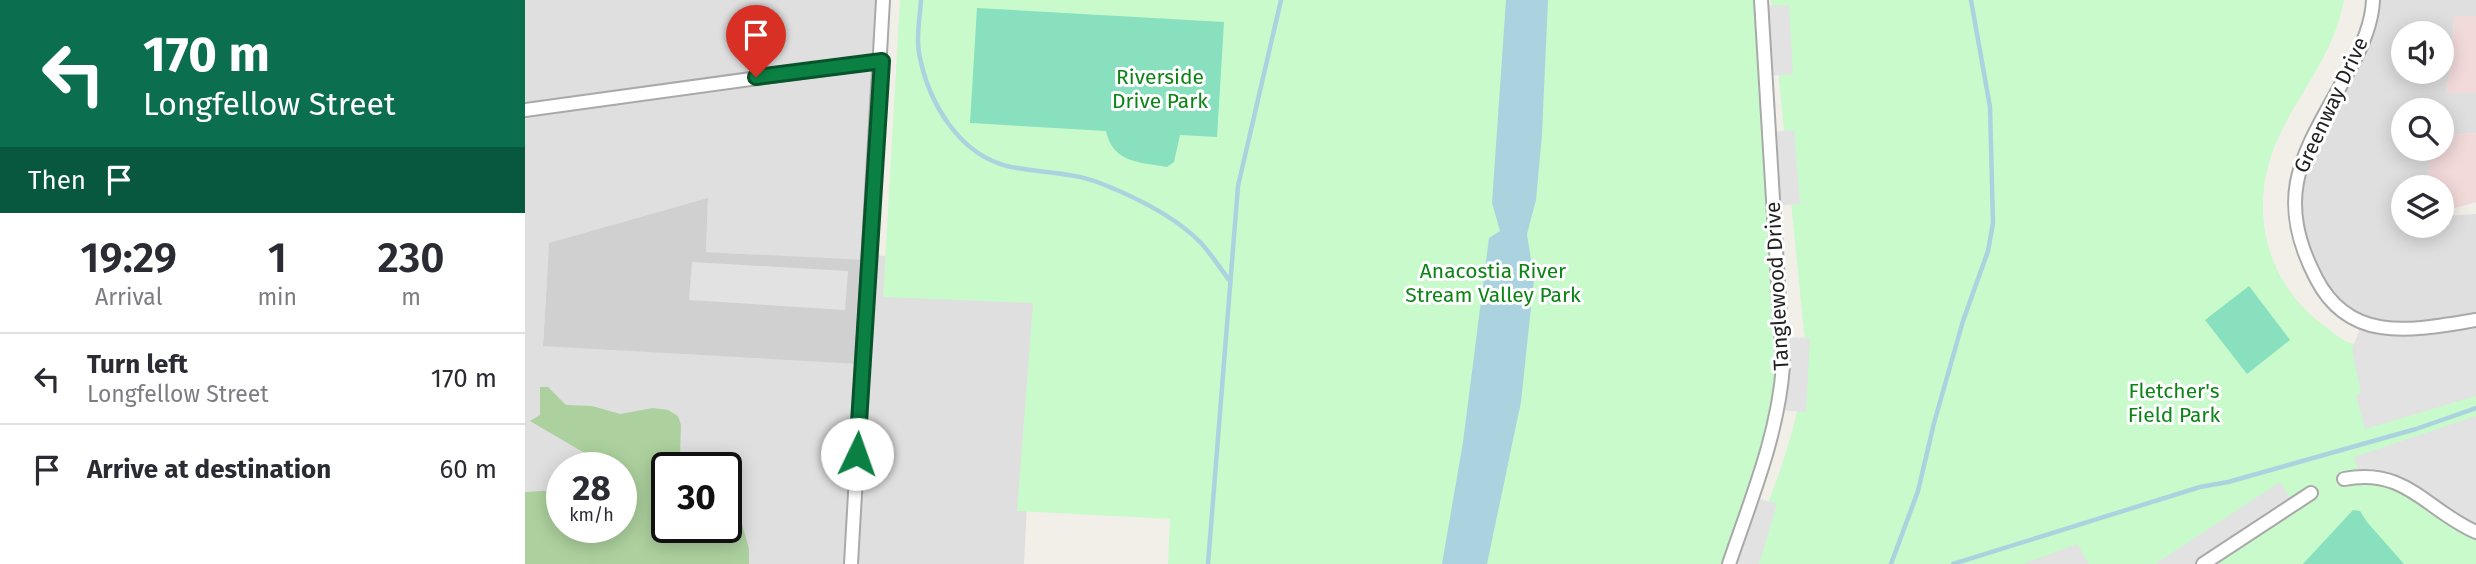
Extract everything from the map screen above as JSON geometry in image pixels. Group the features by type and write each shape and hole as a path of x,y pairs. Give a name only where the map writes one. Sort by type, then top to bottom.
{"street":[{"path":"851,564 865,289 882,61 883,0"},
{"name":"Tanglewood Drive","path":"1729,564 1769,446 1779,404 1783,366 1761,0"},
{"name":"Greenway Drive","path":"2373,0 2366,34 2356,58 2314,134 2295,179 2294,206 2301,241 2322,289 2337,309 2352,320 2389,329 2472,321"},
{"path":"525,110 882,61"},
{"path":"2344,479 2368,475 2404,486 2476,532"},
{"path":"2203,564 2311,493"}],"shaded area":[{"path":"525,0 880,0 865,255 1039,263 1024,564 525,564","holes":["708,199 706,252 864,261 543,346 549,244"]},
{"path":"2373,0 2476,0 2476,16 2454,16 2454,21 2391,21 2391,84 2448,84 2446,93 2476,93 2476,133 2454,135 2454,98 2391,98 2391,161 2430,161 2428,175 2391,175 2391,238 2454,238 2454,215 2476,214 2476,320 2372,326 2322,290 2301,240 2296,178 2356,57"},
{"path":"1789,5 1793,74 1765,76 1761,6"},
{"path":"2454,16 2476,16 2476,93 2446,93 2448,84 2454,84"},
{"path":"1794,130 1800,204 1773,206 1767,132"},
{"path":"2476,133 2476,202 2454,208 2454,175 2428,175 2430,161 2454,161 2454,135"},
{"path":"708,198 706,252 864,260 860,364 543,346 549,243"},
{"path":"692,262 848,271 845,310 689,300"},
{"path":"2476,320 2476,396 2365,429 2356,395 2361,393 2352,349 2362,323 2372,326"},
{"path":"1782,337 1810,338 1806,412 1778,410"},
{"path":"2476,416 2476,532 2422,498 2359,474 2354,457"},
{"path":"2280,482 2294,504 2203,564 2155,564"},
{"path":"1751,496 1777,504 1759,564 1730,564"},
{"path":"2077,544 2089,564 2023,564"}],"green space":[{"name":"Anacostia River Stream Valley Park","path":"900,0 1755,0 1782,332 1770,429 1724,564 1168,564 1170,519 1017,511 1033,303 883,297"},
{"name":"Fletcher's Field Park","path":"1771,0 2344,0 2332,40 2274,148 2263,197 2268,245 2276,267 2303,307 2330,331 2349,342 2368,345 2476,338 2476,564 1744,564 1785,455 1804,371 1805,342"},
{"name":"Riverside Drive Park","path":"977,8 1224,22 1217,137 1180,135 1174,162 1167,167 1137,162 1121,155 1109,142 1106,131 970,123"},
{"path":"2249,286 2290,340 2247,374 2205,320"},
{"path":"540,387 548,387 566,405 592,406 620,414 653,408 668,410 678,416 681,425 680,452 651,452 651,543 742,543 742,524 749,549 749,564 525,564 525,492 546,491 546,543 637,543 637,452 583,452 530,421 540,415"},
{"path":"2353,510 2360,511 2404,564 2303,564"}],"water":[{"path":"1506,0 1548,0 1542,134 1536,200 1527,234 1534,279 1521,402 1487,564 1442,564 1463,442 1489,238 1500,231 1492,203"}],"waterway":[{"path":"921,0 918,40 923,72 938,108 961,139 992,161 1011,167 1094,181 1143,202 1191,234 1205,247 1230,281"},
{"path":"1208,564 1238,186 1281,0"},
{"path":"1891,564 1918,491 1934,423 1963,321 1988,251 1993,223 1990,107 1971,0"},
{"path":"1953,564 2200,487 2228,482 2416,429 2476,408"}],"route":[{"path":"756,77 882,61 865,289 857,454"}]}
